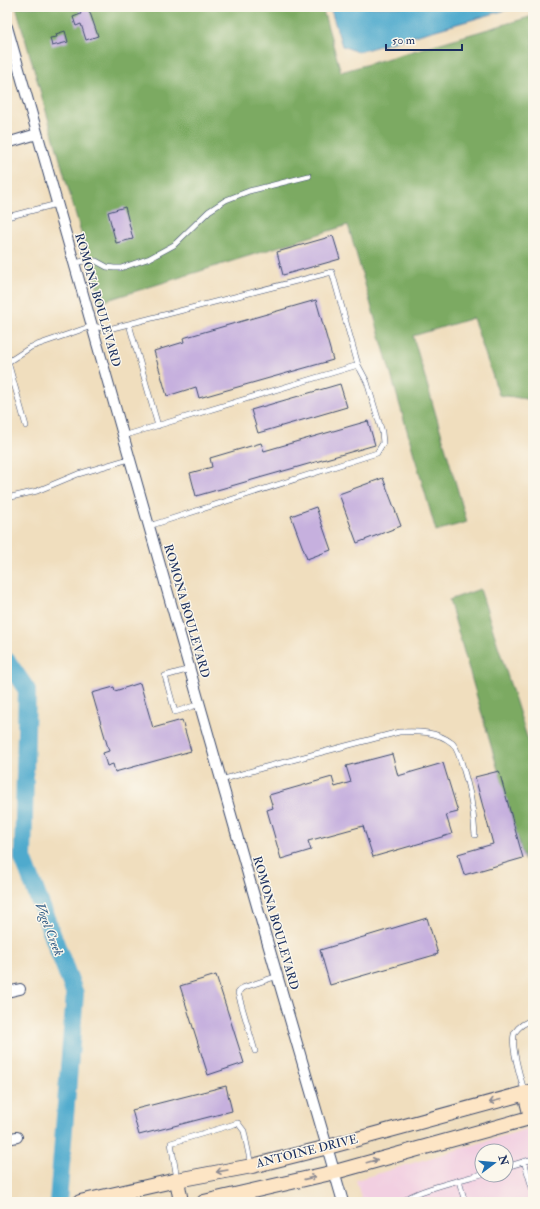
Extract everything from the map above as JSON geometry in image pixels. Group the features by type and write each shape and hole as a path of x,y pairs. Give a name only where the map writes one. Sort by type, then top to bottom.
{"main road":[{"name":"ANTOINE DRIVE","path":"80,1202 177,1180 252,1166 328,1147 529,1092"},
{"path":"204,1202 335,1172 532,1117 529,1092"},
{"path":"177,1180 181,1202"}],"street":[{"name":"ROMONA BOULEVARD","path":"7,27 221,780 343,1202"},
{"path":"7,143 37,134"},
{"path":"7,992 20,989"}],"lane":[{"path":"74,263 88,260 96,261 107,267 121,268 150,258 174,245 209,211 226,200 249,191 309,176"},
{"path":"7,216 57,204"},
{"path":"26,426 8,362 31,347 92,326 109,330 332,272 358,365 367,382 382,432 383,443 377,453 149,526"},
{"path":"129,324 158,426"},
{"path":"123,436 358,365"},
{"path":"7,498 37,490 78,474 130,459"},
{"path":"190,669 165,676 176,712 200,704"},
{"path":"221,780 399,732 428,733 441,737 453,744 464,774 472,806 475,835"},
{"path":"255,1051 238,993 242,988 278,976"},
{"path":"529,1092 514,1046 514,1033 523,1023 533,1020"},
{"path":"177,1180 171,1143 238,1123 244,1131 252,1166"},
{"path":"514,1164 533,1159"},
{"path":"524,1161 533,1192"},
{"path":"404,1202 405,1199 418,1193 474,1176"},
{"path":"459,1181 465,1202"}],"shaded area":[{"path":"533,1127 533,1202 362,1202 356,1180 474,1145 474,1183 514,1183 514,1143 480,1143"}],"green space":[{"path":"16,7 322,7 341,72 533,16 533,400 499,395 473,318 413,336 467,522 436,531 348,225 101,302"},
{"path":"480,589 533,756 533,820 524,860 449,600"}],"water":[{"path":"330,7 517,7 358,52 342,46"}],"building":[{"path":"78,7 88,7 98,36 86,40 81,24 76,26 73,17 81,14"},
{"path":"65,31 68,42 52,46 50,38 57,37 56,34"},
{"path":"125,207 133,239 116,243 108,212"},
{"path":"333,236 340,259 283,275 277,252"},
{"path":"316,300 333,360 199,398 196,387 167,396 154,351 184,342 183,338"},
{"path":"340,384 347,407 258,433 251,410"},
{"path":"368,421 375,445 196,496 190,473 212,467 210,458 261,443 264,451"},
{"path":"383,478 401,526 357,543 339,494"},
{"path":"316,507 331,550 307,559 291,516"},
{"path":"140,683 153,728 182,720 191,751 115,772 113,764 107,766 103,753 109,751 92,693 114,687 115,691"},
{"path":"392,754 398,776 443,763 458,812 446,815 452,834 373,857 363,826 308,841 311,850 281,859 267,810 273,808 269,795 332,777 335,787 351,782 346,766"},
{"path":"499,771 523,858 464,875 458,854 493,844 475,777"},
{"path":"427,918 438,954 330,985 320,950"},
{"path":"216,975 244,1063 208,1075 180,986"},
{"path":"226,1086 232,1111 139,1135 132,1110"}],"waterway":[{"name":"Vogel Creek","path":"7,661 27,690 23,858 75,994 58,1202"}]}
